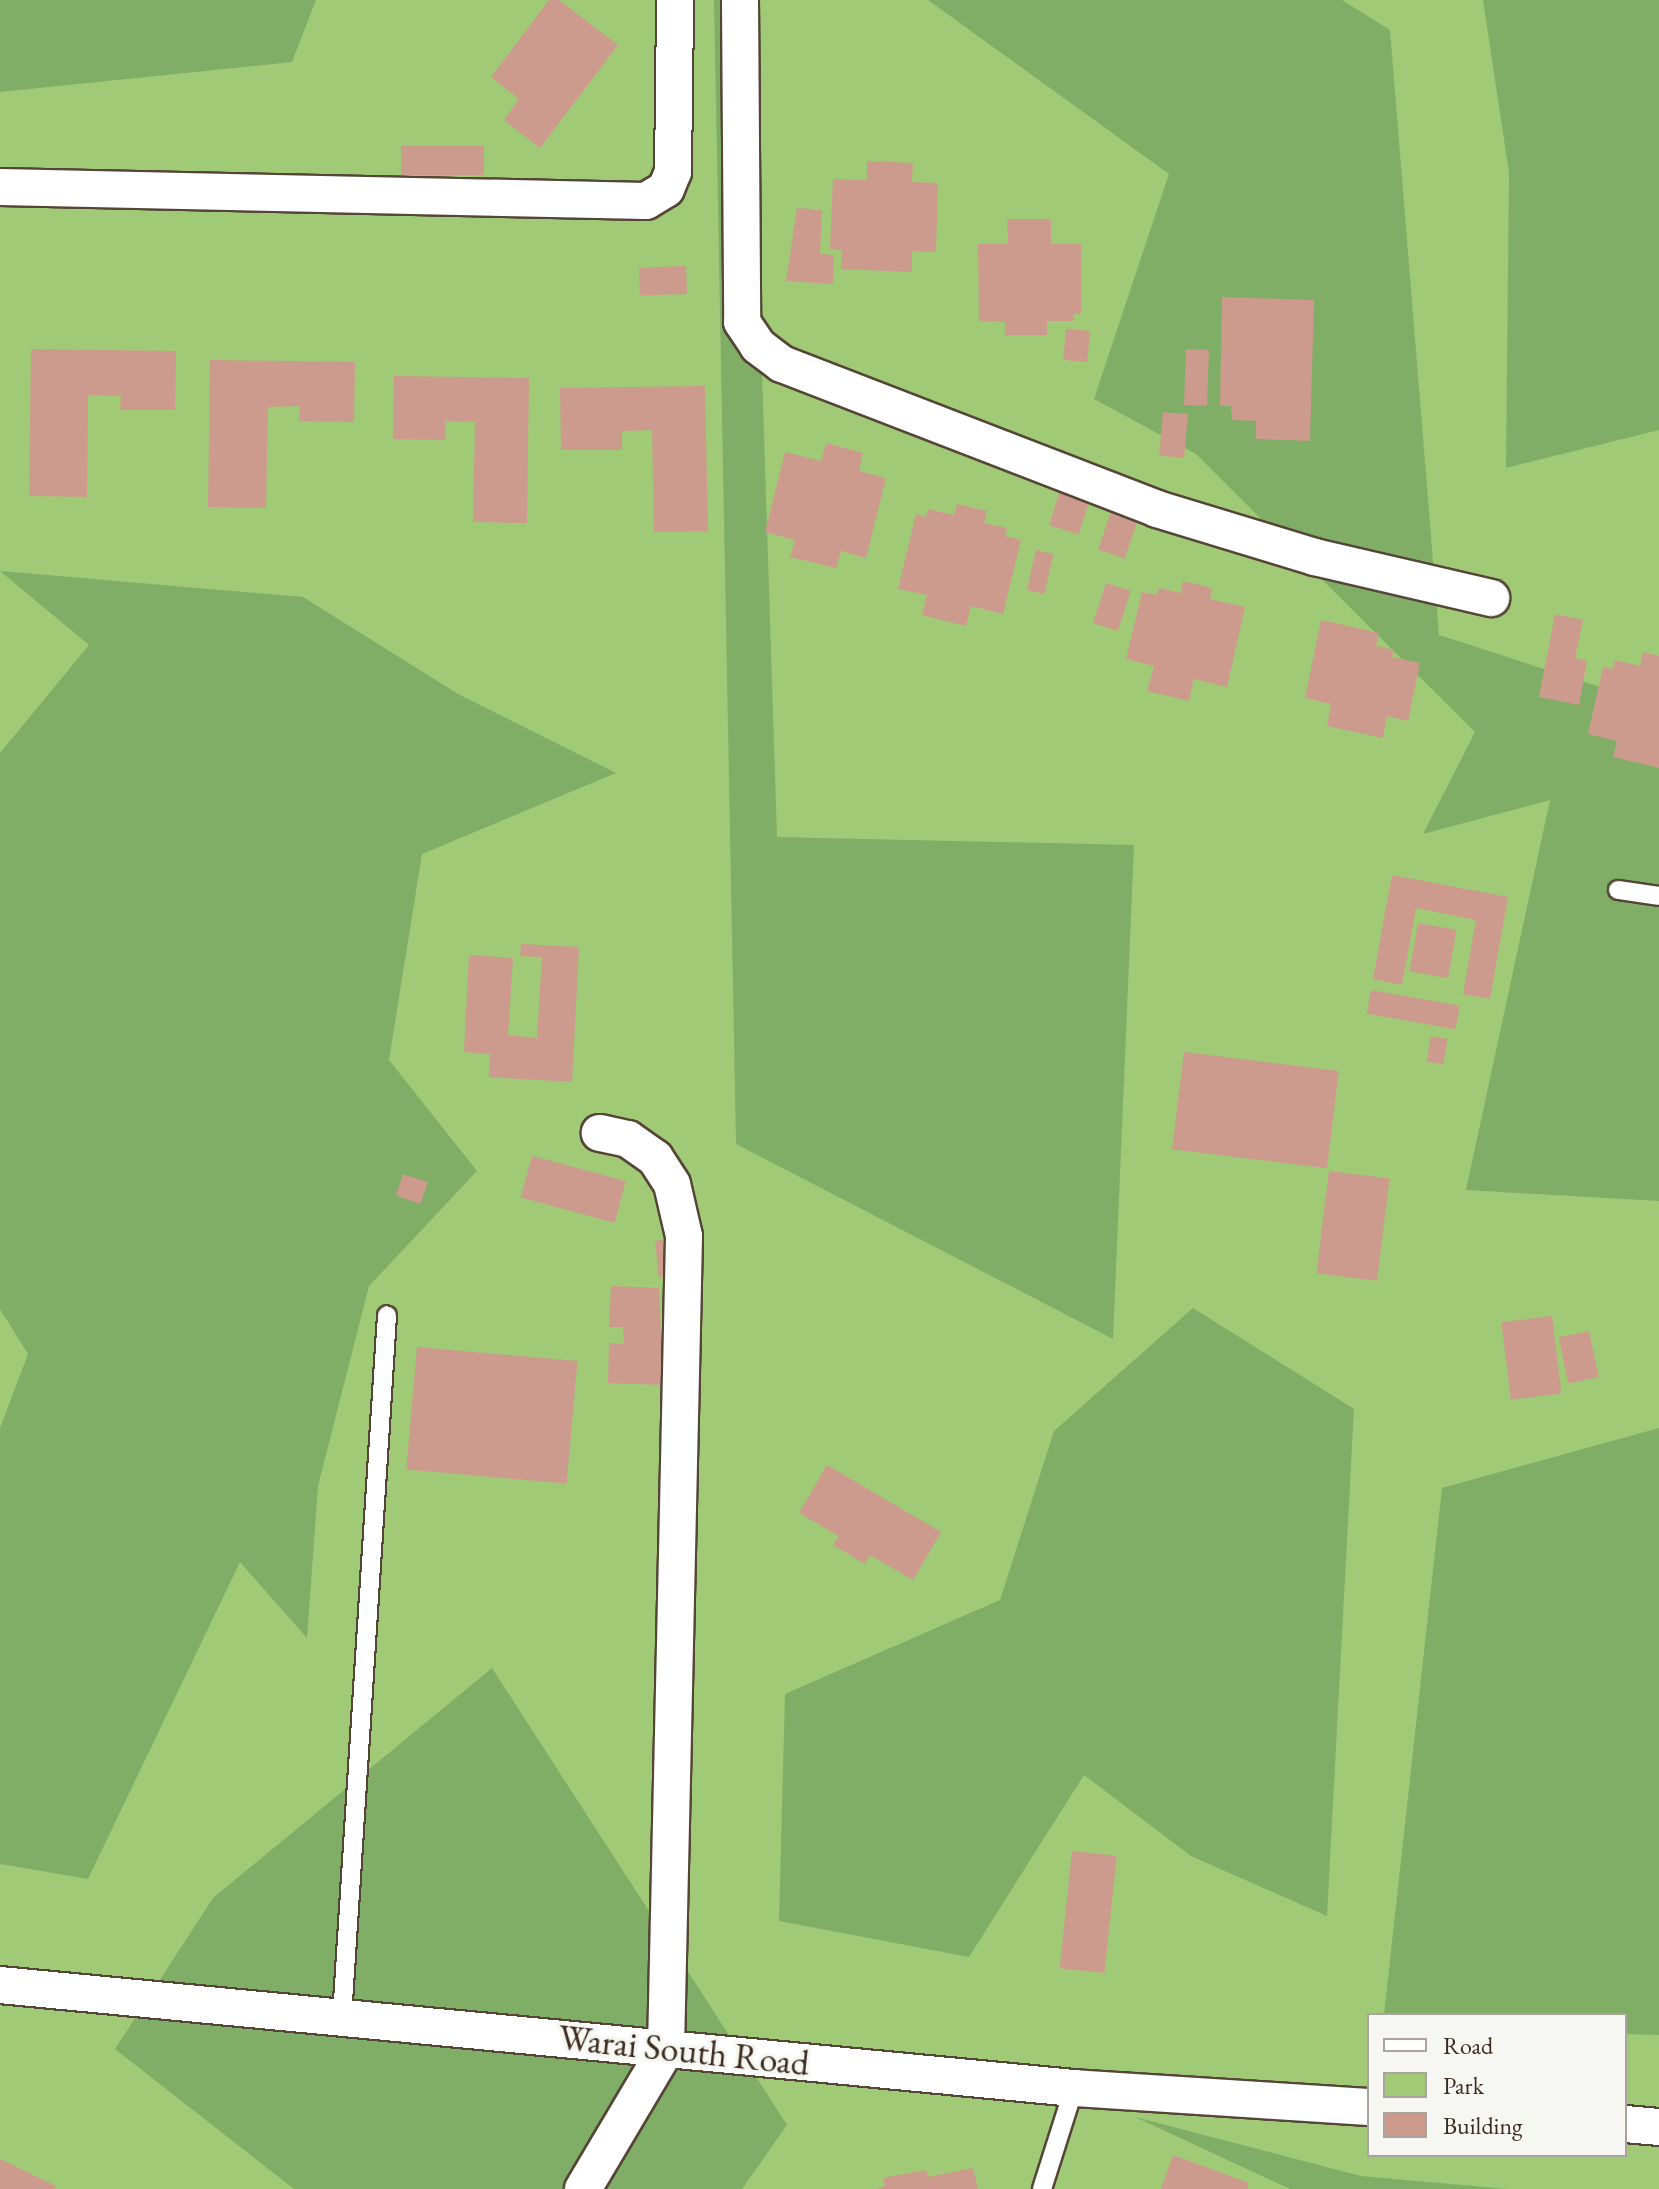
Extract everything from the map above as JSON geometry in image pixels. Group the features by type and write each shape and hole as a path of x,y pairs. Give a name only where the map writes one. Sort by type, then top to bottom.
{"street":[{"path":"0,187 646,201 666,189 673,172 675,0"},
{"path":"740,0 742,322 758,346 782,364 1157,509 1315,557 1491,598"},
{"path":"583,2189 666,2049 684,1236 672,1184 655,1158 628,1139 600,1133"},
{"name":"Warai South Road","path":"0,1985 1074,2088 1367,2107"},
{"path":"1627,2124 1659,2127"}],"lane":[{"path":"1618,890 1659,896"},
{"path":"342,2017 387,1315"},
{"path":"1042,2189 1074,2088"}],"green space":[{"path":"0,0 1659,0 1659,2189 0,2189"},
{"path":"0,0 316,0 292,62 0,92"},
{"path":"714,0 750,0 777,837 1134,845 1113,1339 736,1144"},
{"path":"928,0 1342,0 1390,30 1439,635 1659,706 1659,1201 1466,1190 1550,800 1423,834 1475,732 1196,454 1094,399 1169,174"},
{"path":"1483,0 1659,0 1659,430 1506,468 1509,173"},
{"path":"0,571 303,597 458,694 616,773 422,854 389,1060 477,1171 369,1286 318,1486 307,1638 240,1562 88,1879 0,1864 0,1428 28,1354 0,1309 0,753 89,645"},
{"path":"1193,1308 1354,1409 1327,1916 1191,1856 1084,1775 969,1957 779,1921 785,1694 1000,1600 1054,1431"},
{"path":"1659,1428 1659,2035 1627,2034 1627,2013 1384,2013 1442,1488"},
{"path":"492,1668 787,2125 742,2189 294,2189 115,2049 213,1898"},
{"path":"1135,2117 1361,2176 1507,2189 1290,2189"}],"building":[{"path":"549,0 559,0 618,45 540,148 504,120 519,99 491,77"},
{"path":"401,146 484,146 484,175 401,175"},
{"path":"867,161 913,163 912,182 938,183 936,252 912,251 912,272 841,269 842,250 830,249 833,179 867,180"},
{"path":"797,208 822,210 820,254 834,255 833,284 786,281"},
{"path":"1007,219 1051,219 1051,244 1081,244 1081,314 1074,314 1074,321 1047,321 1047,335 1005,335 1005,322 979,321 978,244 1008,244"},
{"path":"686,266 687,294 640,296 639,268"},
{"path":"1222,297 1314,300 1310,441 1256,439 1256,421 1232,420 1231,406 1220,406"},
{"path":"1066,329 1090,331 1087,362 1063,360"},
{"path":"31,349 176,351 175,410 120,410 121,396 88,395 87,497 29,496"},
{"path":"1186,349 1209,350 1207,406 1184,405"},
{"path":"210,360 355,362 354,422 299,421 300,406 268,407 266,508 208,507"},
{"path":"394,376 529,378 527,523 473,522 475,422 445,421 445,440 393,439"},
{"path":"705,386 708,531 654,532 652,430 622,431 622,450 561,450 560,388"},
{"path":"1163,412 1188,414 1184,458 1159,456"},
{"path":"826,443 863,453 859,471 886,478 866,558 841,551 836,568 790,557 795,540 765,532 785,452 821,461"},
{"path":"1061,487 1091,496 1079,534 1049,525"},
{"path":"957,504 987,511 984,523 1007,528 1005,536 1021,540 1003,614 971,606 966,626 922,615 927,595 898,589 916,514 926,517 928,509 954,515"},
{"path":"1113,506 1139,515 1124,559 1098,549"},
{"path":"1036,550 1054,554 1044,594 1027,590"},
{"path":"1183,581 1212,588 1210,599 1245,607 1227,687 1194,679 1189,701 1147,691 1154,666 1126,659 1142,592 1157,595 1159,588 1181,593"},
{"path":"1106,583 1131,591 1118,631 1093,623"},
{"path":"1555,614 1583,620 1575,658 1587,661 1579,705 1539,697"},
{"path":"1321,620 1379,633 1376,646 1394,650 1392,657 1420,663 1408,721 1387,716 1383,738 1327,726 1331,704 1305,698"},
{"path":"1643,652 1659,656 1659,768 1613,757 1617,741 1588,734 1603,667 1613,669 1615,660 1640,666"},
{"path":"1392,875 1508,897 1490,999 1463,994 1476,920 1416,908 1402,985 1373,979"},
{"path":"1418,923 1456,930 1448,978 1409,971"},
{"path":"521,944 579,947 572,1082 489,1077 490,1054 464,1052 469,955 513,958 508,1035 537,1038 542,957 520,956"},
{"path":"1371,990 1460,1006 1455,1029 1367,1014"},
{"path":"1431,1036 1448,1039 1443,1065 1426,1062"},
{"path":"1184,1052 1339,1071 1327,1168 1172,1149"},
{"path":"532,1156 626,1181 615,1223 521,1198"},
{"path":"1329,1171 1390,1178 1377,1281 1316,1273"},
{"path":"403,1174 428,1182 421,1204 396,1196"},
{"path":"672,1239 676,1276 659,1278 655,1241"},
{"path":"611,1286 659,1288 663,1385 608,1383 609,1343 624,1344 623,1327 609,1327"},
{"path":"1552,1316 1562,1393 1511,1400 1501,1322"},
{"path":"1589,1331 1599,1377 1568,1383 1559,1337"},
{"path":"417,1347 577,1361 567,1484 406,1470"},
{"path":"827,1465 941,1532 913,1580 870,1555 865,1564 833,1545 839,1536 799,1513"},
{"path":"1072,1851 1117,1856 1104,1973 1060,1968"},
{"path":"1173,2155 1249,2183 1247,2189 1161,2189"},
{"path":"0,2159 56,2186 55,2189 0,2189"},
{"path":"973,2168 978,2189 877,2189 885,2186 883,2178 926,2170 928,2177"}]}
